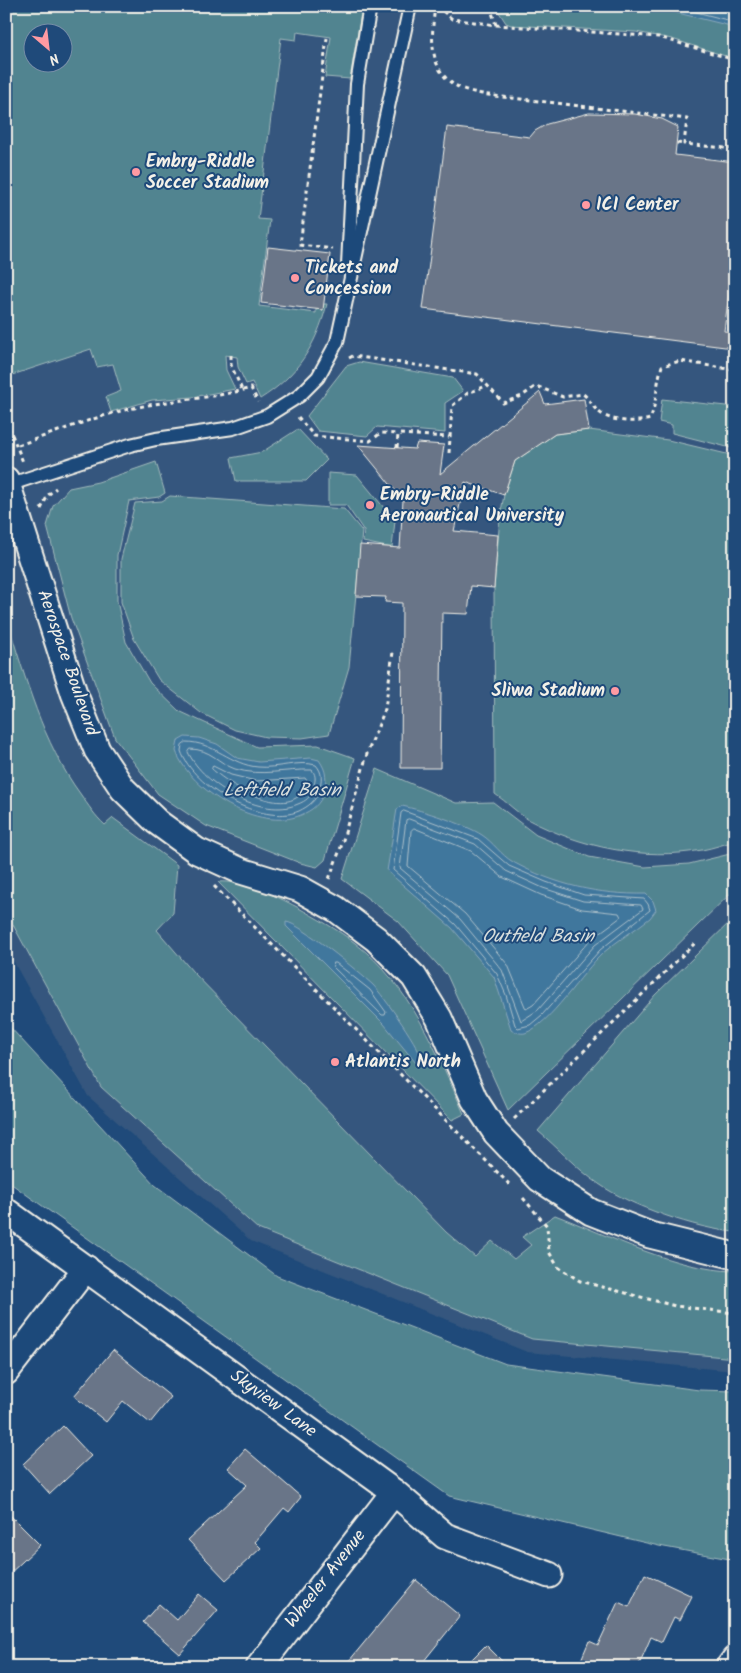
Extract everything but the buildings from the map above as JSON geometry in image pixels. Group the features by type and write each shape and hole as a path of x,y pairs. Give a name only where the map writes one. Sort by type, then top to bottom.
{"street":[{"name":"Aerospace Boulevard","path":"7,482 74,693 97,750 122,789 157,822 196,850 241,871 300,889 336,909 376,939 414,977 439,1018 474,1099 496,1133 540,1179 591,1212 650,1236 735,1256"},
{"name":"Skyview Lane","path":"6,1212 394,1492 445,1536 549,1575"},
{"path":"6,1372 86,1268"},
{"name":"Wheeler Avenue","path":"259,1667 394,1492"},
{"path":"729,1667 735,1659"}],"lane":[{"path":"347,298 357,84 370,6"},
{"path":"7,482 156,438 233,428 267,416 299,396 318,377 337,342 410,6"}],"path":[{"path":"684,144 687,119 488,95 453,84 445,76 432,53 431,33 436,6 452,19 496,26 659,37 735,60"},
{"path":"490,6 496,26"},
{"path":"327,38 300,245 335,250 334,258"},
{"path":"677,143 735,149"},
{"path":"231,356 231,366 242,390"},
{"path":"344,359 353,356 477,374 503,403 522,396 536,386 563,397 583,394 588,398 596,411 606,418 643,421 650,419 654,411 656,382 662,366 680,361 735,370"},
{"path":"449,453 452,406 468,393 486,386"},
{"path":"18,445 132,408 168,401 225,395 251,388 258,402 265,399"},
{"path":"290,420 302,413"},
{"path":"297,416 314,436 370,441 381,433 449,437"},
{"path":"397,448 398,434"},
{"path":"39,515 48,495 59,486"},
{"path":"326,885 341,847 367,754 385,710 394,652"},
{"path":"207,881 511,1186"},
{"path":"730,907 735,903"},
{"path":"473,1148 509,1124 695,943"},
{"path":"518,1192 546,1226 549,1252 558,1267 580,1280 675,1306 735,1312"}],"shaded area":[{"name":"Embry-Riddle Aeronautical University","path":"6,6 735,6 735,1371 527,1352 251,1241 88,1096 6,948"}],"green space":[{"path":"6,6 362,6 350,79 325,77 331,37 297,32 296,40 281,38 258,219 270,220 259,306 316,313 316,309 323,310 323,304 327,304 311,346 295,370 260,399 252,382 246,384 238,367 237,357 225,355 226,370 235,389 193,397 152,400 111,412 106,397 121,391 113,364 97,367 91,349 6,377"},
{"path":"495,6 735,6 735,59 672,39 636,32 511,25 506,23"},
{"path":"359,362 453,378 463,391 445,403 445,433 377,427 367,436 318,431 307,416 346,366"},
{"path":"662,399 735,407 735,449 672,433 672,425 659,422"},
{"path":"298,429 327,460 306,481 236,481 231,458 262,452"},
{"name":"Sliwa Stadium","path":"589,430 668,440 735,456 735,841 706,849 680,853 658,854 613,849 569,838 529,820 495,794 494,588 500,517 504,495 515,461 555,434"},
{"path":"156,462 165,493 159,497 129,501 117,555 117,601 126,642 150,683 179,711 257,747 318,745 355,758 325,860 317,867 300,863 206,826 158,794 115,738 71,618 47,526 53,506 69,488 98,482"},
{"path":"328,473 357,475 395,521 392,548 363,542 364,531 346,505 328,505"},
{"path":"170,496 344,509 362,531 349,667 329,734 302,738 266,737 235,730 201,713 159,680 134,639 121,602 121,559 135,503 162,501"},
{"path":"6,617 36,709 45,732 67,775 105,825 113,818 177,865 173,913 157,930 193,972 446,1232 475,1257 492,1241 514,1259 531,1245 522,1237 555,1215 620,1242 666,1258 689,1265 735,1271 735,1358 532,1339 258,1229 101,1087 6,912"},
{"path":"377,769 456,803 493,802 536,835 589,857 645,867 689,864 730,854 735,865 735,889 508,1110 447,975 398,921 342,879"},
{"path":"218,882 238,883 269,893 288,902 341,933 374,960 407,999 420,1021 464,1114 452,1120"},
{"path":"735,917 735,1232 702,1226 664,1215 612,1192 575,1165 538,1131 655,995"},
{"path":"6,1020 9,1026 155,1185 277,1276 506,1364 699,1390 735,1391 735,1560 659,1546 449,1496 6,1180"}],"water":[{"path":"649,6 735,6 735,27"},
{"name":"Leftfield Basin","path":"185,737 199,738 217,744 237,758 259,762 311,758 319,760 326,776 322,797 318,804 309,811 284,819 266,818 228,805 211,794 184,766 176,751 178,741"},
{"name":"Outfield Basin","path":"402,806 465,826 486,838 513,862 545,877 578,887 611,893 646,894 653,901 656,910 650,918 603,953 545,1020 525,1033 516,1032 511,1029 494,977 452,928 387,871 397,809"},
{"path":"286,922 316,939 373,985 410,1036 421,1056 422,1062 416,1063 384,1024 286,926"}],"place":[{"name":"Embry-Riddle Soccer Stadium","path":"136,172"},
{"name":"ICI Center","path":"586,205"},
{"name":"Tickets and Concession","path":"295,278"},
{"name":"Embry-Riddle Aeronautical University","path":"370,505"},
{"name":"Sliwa Stadium","path":"615,691"},
{"name":"Atlantis North","path":"335,1062"}]}
